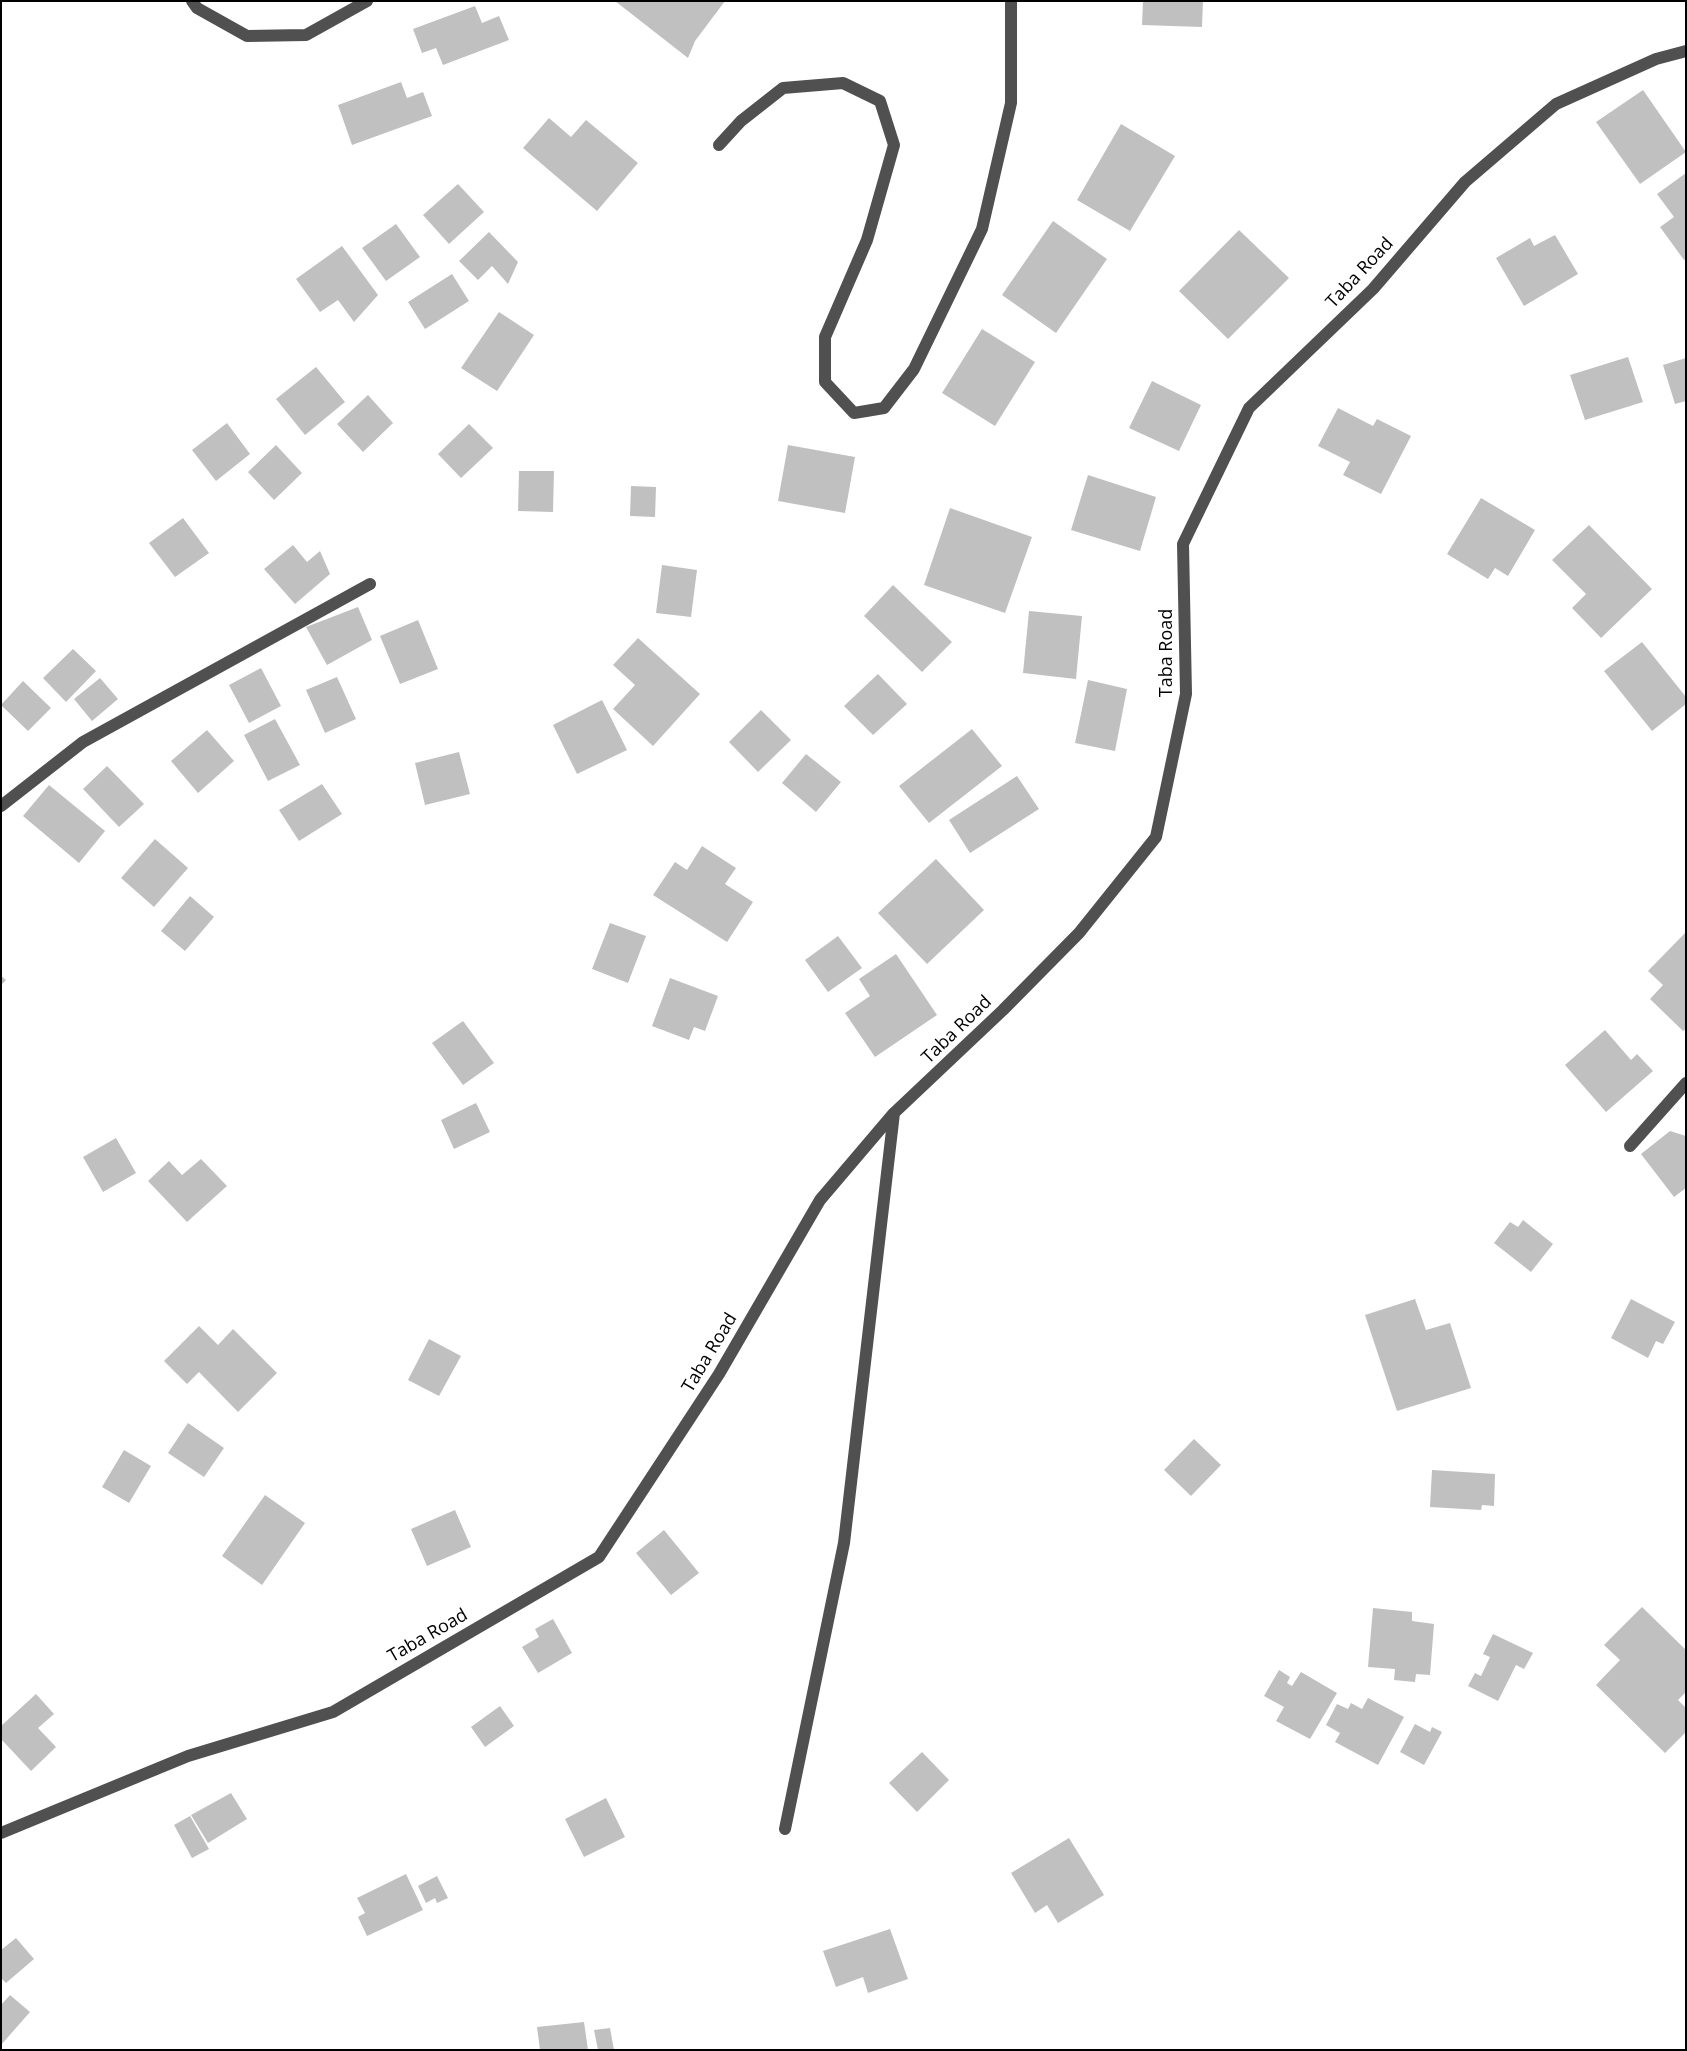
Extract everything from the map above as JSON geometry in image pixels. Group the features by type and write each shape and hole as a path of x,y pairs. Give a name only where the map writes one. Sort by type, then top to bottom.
{"street":[{"path":"192,1 197,8 247,36 306,35 367,1"},
{"path":"719,145 741,121 783,88 843,83 880,100 894,145 867,240 825,337 824,382 854,413 884,408 914,369 982,229 1011,103 1011,1"},
{"name":"Taba Road","path":"1,1833 188,1756 333,1712 599,1557 719,1374 820,1200 894,1113 1003,1010 1079,933 1156,837 1186,694 1183,544 1249,408 1373,289 1465,182 1556,104 1656,59 1686,50"},
{"path":"1,806 83,742 370,584"},
{"path":"1630,1146 1686,1083"},
{"path":"785,1830 844,1543 894,1113"}],"building":[{"path":"615,1 725,1 695,41 688,58"},
{"path":"1143,1 1203,1 1202,27 1142,25"},
{"path":"475,6 482,23 499,16 509,40 443,65 436,48 422,53 413,29"},
{"path":"401,82 407,98 423,92 432,116 352,145 338,105"},
{"path":"1643,90 1686,152 1640,184 1596,122"},
{"path":"549,118 571,137 586,120 638,163 597,211 523,148"},
{"path":"1121,124 1175,156 1130,231 1077,200"},
{"path":"1686,173 1686,259 1684,260 1660,227 1674,217 1657,194"},
{"path":"458,184 484,212 449,244 423,215"},
{"path":"1053,221 1107,259 1056,333 1002,295"},
{"path":"396,224 420,257 386,281 362,248"},
{"path":"1239,230 1289,278 1228,339 1179,291"},
{"path":"489,232 518,262 508,284 492,266 478,280 459,261"},
{"path":"1555,235 1578,274 1524,306 1496,258 1530,238 1534,246"},
{"path":"342,246 378,295 354,322 338,300 320,312 296,279"},
{"path":"452,274 469,301 425,329 408,302"},
{"path":"499,312 534,335 497,391 461,368"},
{"path":"982,329 1035,362 995,426 942,393"},
{"path":"1628,357 1643,402 1585,420 1570,375"},
{"path":"1686,358 1686,401 1675,404 1663,365"},
{"path":"316,367 345,402 305,435 276,399"},
{"path":"1152,381 1201,405 1179,451 1129,428"},
{"path":"368,395 393,423 363,452 337,424"},
{"path":"1338,408 1373,426 1377,419 1411,436 1381,494 1343,475 1350,462 1318,446"},
{"path":"227,423 250,454 216,481 192,450"},
{"path":"469,424 493,448 461,478 438,454"},
{"path":"276,445 302,473 274,500 248,472"},
{"path":"788,445 855,457 845,513 778,501"},
{"path":"519,471 554,471 553,512 518,511"},
{"path":"1088,475 1156,497 1140,551 1071,530"},
{"path":"631,486 656,487 655,517 630,516"},
{"path":"1481,498 1535,530 1508,576 1495,568 1488,579 1447,554"},
{"path":"950,508 1032,537 1005,613 924,585"},
{"path":"183,518 209,553 175,577 149,543"},
{"path":"1589,525 1652,589 1601,638 1572,608 1586,594 1552,560"},
{"path":"293,545 307,562 320,551 330,574 295,604 264,569"},
{"path":"662,565 697,570 691,617 656,613"},
{"path":"893,585 952,642 922,672 864,616"},
{"path":"358,607 372,640 327,665 306,627"},
{"path":"1029,611 1082,616 1076,679 1023,673"},
{"path":"418,620 438,669 400,684 380,636"},
{"path":"638,638 700,694 653,746 613,709 635,685 613,665"},
{"path":"1642,642 1686,697 1686,704 1652,731 1604,671"},
{"path":"73,649 96,671 66,702 43,678"},
{"path":"261,668 281,706 249,723 229,685"},
{"path":"878,674 907,704 873,735 844,706"},
{"path":"337,677 356,719 325,733 306,690"},
{"path":"100,678 118,699 92,721 74,699"},
{"path":"1088,680 1127,689 1115,751 1075,743"},
{"path":"23,681 51,708 28,731 1,705"},
{"path":"602,700 627,750 577,774 553,725"},
{"path":"761,710 791,740 758,772 729,742"},
{"path":"275,719 300,765 268,781 244,735"},
{"path":"972,729 1002,766 929,823 899,786"},
{"path":"207,730 234,761 198,793 171,761"},
{"path":"459,752 470,794 425,805 415,763"},
{"path":"806,754 841,782 816,812 782,783"},
{"path":"107,766 144,804 119,827 83,789"},
{"path":"1017,776 1039,809 970,853 949,820"},
{"path":"322,784 342,814 299,841 279,810"},
{"path":"49,785 105,831 79,863 23,816"},
{"path":"155,839 188,868 154,907 121,878"},
{"path":"702,846 736,868 725,884 753,902 727,942 653,895 675,862 687,870"},
{"path":"936,859 984,910 927,964 878,913"},
{"path":"190,896 214,917 185,951 161,931"},
{"path":"610,923 646,936 628,983 592,969"},
{"path":"1686,932 1686,1029 1683,1031 1650,999 1663,985 1648,971"},
{"path":"838,936 862,968 828,992 805,960"},
{"path":"896,954 937,1015 875,1057 845,1013 870,996 859,979"},
{"path":"1,976 6,980 1,985"},
{"path":"670,978 718,996 705,1031 694,1027 689,1040 652,1026"},
{"path":"463,1021 494,1063 463,1085 432,1043"},
{"path":"1605,1030 1631,1060 1637,1054 1653,1071 1606,1112 1565,1065"},
{"path":"476,1103 490,1132 454,1149 441,1120"},
{"path":"1670,1131 1686,1136 1686,1188 1674,1197 1641,1154"},
{"path":"116,1138 136,1173 103,1192 83,1157"},
{"path":"201,1159 227,1186 187,1222 148,1181 169,1161 182,1175"},
{"path":"1523,1220 1553,1244 1531,1272 1494,1243 1510,1222 1518,1227"},
{"path":"1415,1299 1426,1330 1450,1323 1471,1388 1397,1411 1365,1315"},
{"path":"1631,1299 1675,1322 1663,1344 1656,1341 1648,1358 1611,1338"},
{"path":"199,1326 218,1345 233,1329 277,1373 238,1412 199,1372 187,1384 164,1361"},
{"path":"429,1339 461,1356 439,1396 408,1380"},
{"path":"188,1423 224,1448 204,1477 168,1453"},
{"path":"1194,1439 1221,1465 1191,1496 1164,1470"},
{"path":"124,1450 151,1466 129,1503 102,1487"},
{"path":"1432,1470 1495,1474 1494,1506 1482,1505 1481,1510 1430,1507"},
{"path":"265,1495 305,1523 262,1585 222,1556"},
{"path":"455,1510 471,1547 427,1566 411,1529"},
{"path":"664,1530 699,1573 671,1595 636,1553"},
{"path":"1642,1607 1686,1650 1686,1692 1678,1700 1686,1708 1686,1732 1665,1753 1596,1685 1620,1660 1604,1645"},
{"path":"1373,1608 1412,1612 1412,1621 1434,1624 1430,1675 1416,1674 1415,1682 1394,1680 1395,1669 1368,1667"},
{"path":"553,1619 572,1653 538,1673 522,1647 539,1637 535,1629"},
{"path":"1493,1634 1533,1653 1524,1669 1516,1665 1498,1701 1468,1686 1475,1673 1481,1676 1490,1657 1483,1654"},
{"path":"1279,1670 1290,1677 1287,1683 1292,1686 1301,1672 1337,1693 1310,1739 1276,1721 1284,1707 1264,1696"},
{"path":"36,1694 54,1714 38,1728 56,1747 31,1771 1,1739 1,1726"},
{"path":"1368,1698 1404,1717 1378,1765 1335,1742 1340,1733 1326,1725 1337,1704 1348,1709 1351,1703 1362,1709"},
{"path":"500,1706 514,1726 485,1747 471,1727"},
{"path":"1415,1724 1430,1732 1432,1727 1442,1732 1424,1765 1400,1752"},
{"path":"922,1752 949,1780 917,1812 889,1783"},
{"path":"231,1793 247,1819 208,1843 191,1815"},
{"path":"606,1798 625,1837 584,1857 565,1819"},
{"path":"190,1816 209,1849 192,1858 174,1825"},
{"path":"1069,1838 1104,1895 1058,1923 1047,1905 1035,1913 1011,1873"},
{"path":"406,1874 423,1910 367,1936 358,1917 365,1913 357,1898"},
{"path":"437,1876 448,1898 437,1903 435,1898 426,1903 418,1886"},
{"path":"890,1929 908,1979 868,1993 863,1977 836,1987 823,1951"},
{"path":"16,1938 34,1959 6,1983 1,1978 1,1950"},
{"path":"10,1995 30,2012 1,2045 1,2005"},
{"path":"584,2022 588,2050 540,2050 537,2027"},
{"path":"610,2028 614,2050 598,2050 594,2030"}]}
